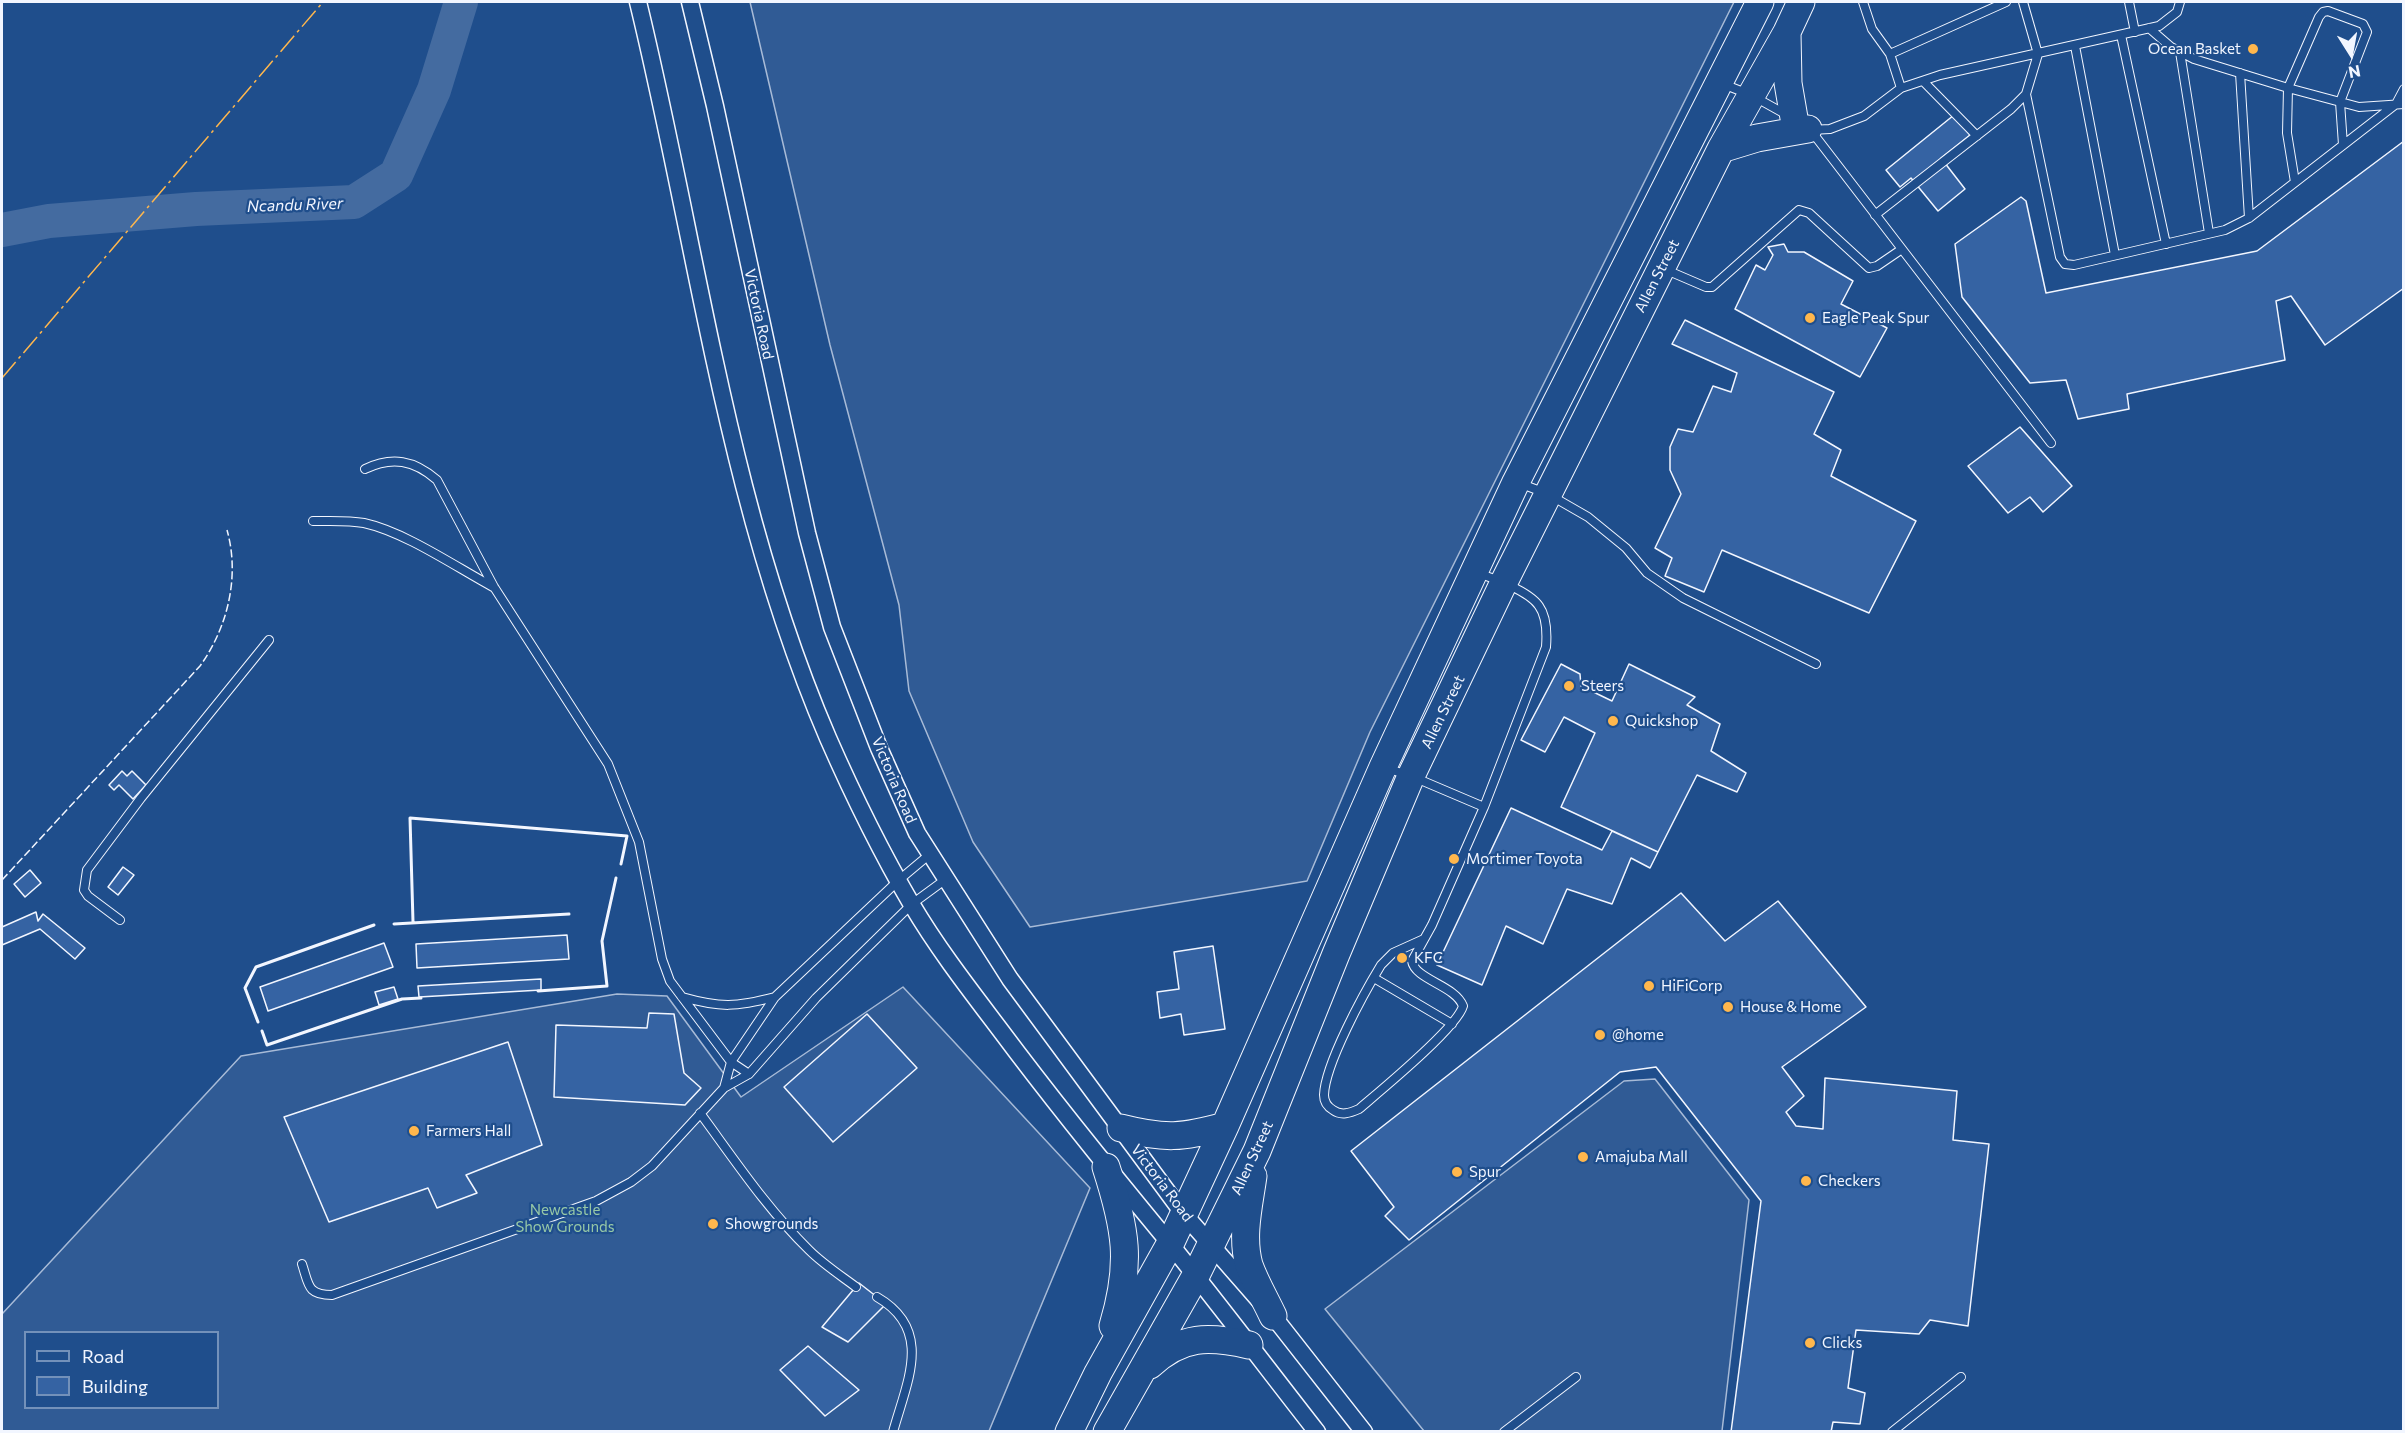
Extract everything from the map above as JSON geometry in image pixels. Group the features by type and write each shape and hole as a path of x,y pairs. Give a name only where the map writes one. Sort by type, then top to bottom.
{"main road":[{"name":"Allen Street","path":"1069,1431 1098,1373 1170,1244 1225,1126 1383,767 1516,482 1760,2"},
{"name":"Allen Street","path":"1107,1431 1195,1277 1257,1151 1411,776 1504,582 1721,149 1787,32 1801,2"},
{"path":"1721,149 1805,126 1788,83 1787,32"},
{"path":"1590,336 1620,350"},
{"path":"1121,1128 1150,1136 1175,1137 1225,1126"},
{"path":"1257,1151 1247,1213 1246,1243 1250,1265 1273,1316"},
{"path":"1098,1373 1121,1299 1126,1262 1124,1234 1117,1200 1106,1167"},
{"path":"1142,1373 1170,1349 1198,1339 1221,1339 1249,1345"}],"street":[{"path":"638,2 746,497 776,597 824,727 865,817 912,904 946,958 1106,1167 1170,1244 1317,1431"},
{"name":"Victoria Road","path":"690,2 715,106 807,533 832,627 879,748 917,833 1010,979 1183,1213 1273,1316 1364,1431"}],"lane":[{"path":"1863,2 1872,29 1890,54 1901,88"},
{"path":"1890,54 2006,2"},
{"path":"1875,215 2011,109 2026,94 2038,54 2024,2"},
{"path":"2129,2 2135,32"},
{"path":"1805,126 1830,129 1864,116 1901,88 1940,75 2159,26 2177,12 2180,2"},
{"path":"2295,182 2287,133 2288,88 2319,17 2323,12 2328,11 2363,24 2367,32 2340,102 2343,145"},
{"path":"2149,28 2180,52 2194,59 2288,88 2368,108 2400,104"},
{"path":"2121,35 2166,244"},
{"path":"2075,46 2115,255"},
{"path":"2180,52 2209,233"},
{"path":"2240,73 2249,218"},
{"path":"1923,81 1977,136"},
{"path":"1720,83 1751,95 1805,126 2051,442"},
{"path":"2026,94 2060,257 2065,264 2074,265 2225,230 2249,218 2400,104 2403,89"},
{"path":"1661,268 1706,287 1712,287 1799,210 1809,213 1869,268 1877,266 1902,249"},
{"path":"364,469 381,461 404,463 424,469 437,480 494,587 608,764 639,842 662,959 670,981 731,1062 749,1074"},
{"path":"1516,482 1548,494 1603,528 1660,584 1683,598 1816,664"},
{"path":"313,521 351,522 375,526 494,587"},
{"path":"1424,939 1393,953 1382,965 1333,1058 1324,1095 1329,1108 1338,1114 1359,1109 1452,1024 1462,1012 1461,1000 1413,966 1412,961 1424,939 1484,807 1546,647 1547,638 1545,622 1539,605 1504,582 1474,572"},
{"path":"120,920 88,896 84,890 87,870 141,798 269,640"},
{"path":"1383,767 1411,776 1484,807"},
{"path":"724,1088 731,1062 775,997 899,880 930,854"},
{"path":"302,1264 310,1290 319,1295 332,1295 596,1201 631,1182 652,1166 724,1088 749,1074 816,998 912,904 946,879"},
{"path":"1374,978 1452,1024"},
{"path":"682,997 708,1004 741,1006 775,997"},
{"path":"700,1113 793,1234 811,1252 856,1287"},
{"path":"877,1297 893,1306 902,1316 911,1340 912,1356 907,1382 893,1431"},
{"path":"1504,1431 1576,1377"},
{"path":"1892,1431 1961,1377"}],"shaded area":[{"path":"750,2 1734,2 1370,732 1307,881 1030,927 973,842 909,691 899,605 830,345"},
{"name":"Newcastle Show Grounds","path":"903,987 1090,1188 989,1431 2,1431 2,1314 241,1056 617,994 667,996 741,1097"},
{"path":"1655,1079 1749,1200 1722,1431 1424,1431 1325,1309 1624,1081"}],"building":[{"path":"1954,115 1970,135 1941,158 1965,189 1938,211 1911,178 1900,187 1886,170"},
{"path":"2404,141 2404,288 2325,345 2291,296 2276,301 2285,360 2127,394 2129,409 2078,419 2066,380 2030,383 1962,297 1955,244 2021,197 2026,201 2046,293 2257,251"},
{"name":"Eagle Peak Spur","path":"1784,244 1788,252 1804,252 1853,281 1841,304 1887,328 1860,377 1735,309 1756,265 1765,270 1773,255 1768,247"},
{"path":"1685,320 1834,392 1814,434 1841,450 1831,476 1916,521 1869,613 1722,550 1704,592 1665,576 1672,558 1655,548 1681,494 1670,470 1670,447 1678,429 1693,432 1713,386 1731,392 1737,373 1672,344"},
{"path":"2020,427 2072,486 2043,512 2030,497 2008,513 1968,466"},
{"path":"1561,664 1580,674 1581,686 1612,701 1629,664 1695,697 1687,705 1720,724 1711,751 1746,773 1737,792 1697,775 1658,852 1561,807 1595,733 1564,717 1545,752 1521,740"},
{"path":"122,771 127,776 132,771 146,785 133,799 119,785 114,790 109,785"},
{"path":"1511,808 1602,850 1612,831 1658,852 1650,868 1631,858 1612,904 1567,889 1543,944 1506,926 1482,985 1437,965"},
{"path":"123,867 134,875 118,895 108,887"},
{"path":"30,870 41,883 25,897 14,884"},
{"path":"1681,893 1725,941 1778,901 1866,1007 1782,1067 1804,1096 1786,1112 1796,1126 1823,1129 1825,1078 1957,1091 1953,1140 1989,1144 1968,1326 1930,1320 1919,1334 1856,1330 1848,1388 1865,1393 1860,1424 1833,1422 1831,1432 1731,1432 1761,1201 1656,1067 1620,1072 1409,1240 1385,1216 1394,1207 1351,1151"},
{"path":"36,912 38,921 43,914 85,948 75,959 40,929 2,945 2,927"},
{"path":"567,935 569,959 417,968 416,944"},
{"path":"384,943 393,967 268,1011 260,987"},
{"path":"1213,946 1225,1029 1184,1035 1181,1014 1160,1018 1157,992 1179,989 1174,952"},
{"path":"541,979 541,990 419,997 418,986"},
{"path":"394,987 398,999 379,1005 375,992"},
{"path":"649,1013 674,1014 684,1073 701,1088 685,1105 554,1097 556,1025 647,1028"},
{"path":"867,1014 917,1068 833,1142 784,1087"},
{"name":"Farmers Hall","path":"508,1042 542,1145 466,1175 477,1193 437,1208 428,1188 329,1222 284,1117"},
{"path":"859,1283 886,1304 848,1342 822,1327"},
{"path":"808,1346 859,1390 825,1416 780,1370"}],"waterway":[{"name":"Ncandu River","path":"2,230 49,221 196,209 354,202 396,175 434,90 461,2"}],"fence":[{"path":"2,880 200,666 210,651 224,618 232,583 231,547 227,530"}],"wall":[{"path":"413,922 410,818 627,836 621,864"},
{"path":"538,991 607,986 602,941 616,878"},
{"path":"394,924 569,914"},
{"path":"258,1022 245,988 256,967 374,925"},
{"path":"262,1031 267,1045 402,999 421,998"}],"power":[{"path":"2,378 323,2"}],"place":[{"name":"Ocean Basket","path":"2253,49"},
{"name":"Eagle Peak Spur","path":"1810,318"},
{"name":"Steers","path":"1569,686"},
{"name":"Quickshop","path":"1613,721"},
{"name":"Mortimer Toyota","path":"1454,859"},
{"name":"KFC","path":"1402,958"},
{"name":"HiFiCorp","path":"1649,986"},
{"name":"House & Home","path":"1728,1007"},
{"name":"@home","path":"1600,1035"},
{"name":"Farmers Hall","path":"414,1131"},
{"name":"Amajuba Mall","path":"1583,1157"},
{"name":"Spur","path":"1457,1172"},
{"name":"Checkers","path":"1806,1181"},
{"name":"Showgrounds","path":"713,1224"},
{"name":"Clicks","path":"1810,1343"}]}
